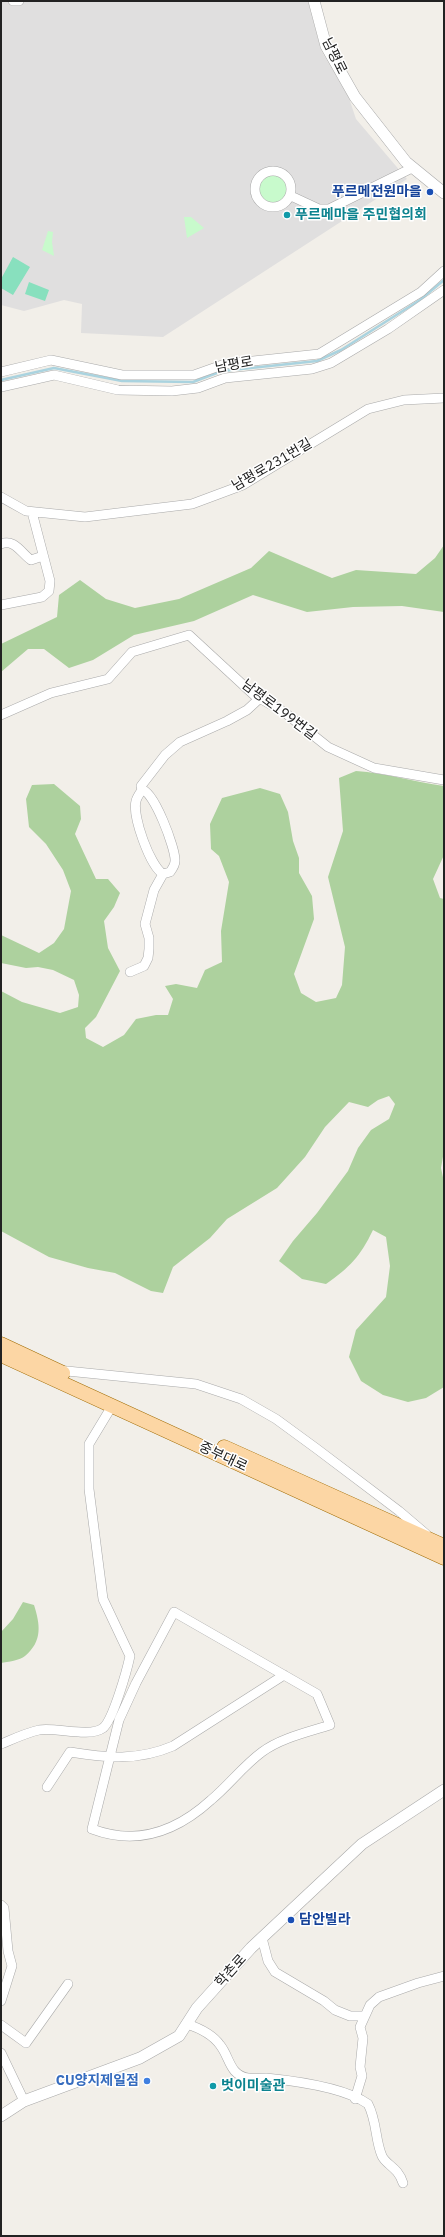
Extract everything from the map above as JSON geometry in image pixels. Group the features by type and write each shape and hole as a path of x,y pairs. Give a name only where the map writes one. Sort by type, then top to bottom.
{"main road":[{"name":"중부대로","path":"1,1344 439,1543"},
{"name":"중부대로","path":"1,1355 444,1558"}],"street":[{"path":"13,1 19,1"},
{"name":"남평로","path":"314,1 326,46 355,97 406,162 444,193"},
{"path":"291,196 319,208 329,209 412,168"},
{"path":"268,170 282,172 290,182 291,196 286,203 280,206 274,207 263,205 255,193 257,180 261,174 268,170"},
{"name":"남평로","path":"1,372 51,360 122,375 194,374 225,364 319,354 421,292 444,270"},
{"name":"남평로","path":"1,387 54,375 118,390 172,390 198,388 225,378 312,368 331,363 388,330 444,290"},
{"name":"남평로231번길","path":"1,497 26,511 85,517 192,504 243,485 368,409 404,400 444,398"},
{"path":"1,605 42,597 50,591 50,581 32,512"},
{"path":"1,544 5,542 16,545 25,556 31,560 44,556"},
{"name":"남평로199번길","path":"1,715 51,693 108,679 132,652 189,635 260,698 284,712 328,746 374,768 444,780"},
{"path":"163,874 154,864 137,820 136,802 142,790 141,786 150,772 165,755 180,742 227,721 247,710 260,698"},
{"path":"130,972 144,966 148,958 149,938 145,924 154,890 163,874 170,872 175,864 172,846 156,806 148,793 142,790"},
{"path":"1,1363 21,1364"},
{"path":"56,1370 196,1384 241,1399 276,1419 399,1511 439,1543"},
{"path":"1,1744 39,1730 92,1732 103,1728 109,1719 124,1678 130,1656 103,1600 88,1489 89,1444 112,1406"},
{"path":"174,1612 284,1675 317,1694 330,1725 263,1751 210,1801 169,1828 140,1836 111,1836 92,1829 119,1720 136,1683 174,1612"},
{"path":"47,1787 70,1752 110,1758 154,1754 173,1746 284,1675"},
{"path":"124,1678 136,1683"},
{"name":"학촌로","path":"1,2116 24,2101 140,2058 180,2036 197,2008 262,1938 362,1844 444,1790"},
{"path":"1,1904 4,1908 8,1951 12,1966 1,2001"},
{"path":"262,1938 268,1961 275,1972 324,2001 335,2010 350,2016 364,2016"},
{"path":"355,2099 362,2076 360,2067 363,2038 360,2027 370,2005 379,1997 418,1983 444,1976"},
{"path":"1,1980 5,1989"},
{"path":"1,2025 26,2044 68,1984"},
{"path":"187,2024 207,2034 220,2045 234,2072 248,2078 264,2078 311,2084 368,2104 374,2119 383,2158 400,2173 403,2183"},
{"path":"1,2054 24,2101"}],"shaded area":[{"path":"1,1 308,1 321,50 349,98 356,119 407,179 163,337 81,333 82,304 64,300 24,311 1,305"}],"green space":[{"path":"273,175 283,179 287,189 283,199 273,203 263,199 259,189 263,179"},
{"path":"184,217 191,217 204,228 187,238"},
{"path":"48,231 53,232 52,242 54,256 42,250"},
{"path":"13,257 30,267 13,295 1,288 1,279"},
{"path":"29,282 49,290 45,301 25,294"},
{"path":"444,545 444,612 402,606 353,607 307,612 253,595 194,621 134,635 93,660 69,668 44,649 28,649 1,672 1,644 57,617 59,595 80,580 106,599 135,608 179,599 251,568 269,551 332,578 356,570 416,574 435,558"},
{"path":"356,771 444,786 444,855 433,879 440,898 444,899 444,1151 441,1168 444,1182 444,1387 426,1398 408,1402 383,1395 361,1381 349,1357 356,1330 386,1297 390,1266 386,1237 373,1230 364,1247 354,1261 326,1284 302,1279 279,1261 348,1171 358,1148 371,1130 389,1119 395,1104 389,1096 378,1100 368,1107 349,1102 325,1127 305,1157 277,1188 227,1219 210,1238 173,1267 163,1293 151,1291 115,1273 88,1268 49,1257 1,1231 1,991 22,1002 60,1013 78,1007 79,995 74,980 53,970 38,967 26,968 1,963 1,935 39,953 54,943 64,929 71,891 63,870 46,844 29,827 26,799 32,785 54,784 80,806 81,819 75,834 96,879 108,879 120,893 114,907 104,921 108,948 120,971 96,1017 85,1028 86,1038 103,1047 124,1035 136,1019 156,1015 168,1015 173,999 165,986 176,984 197,988 205,970 222,962 221,931 229,882 219,856 211,849 210,824 222,798 260,788 280,794 288,812 293,841 299,858 299,873 312,896 314,919 294,974 301,993 316,1002 336,998 342,985 345,947 328,877 343,831 339,778"},
{"path":"23,1602 34,1605 38,1619 39,1626 35,1644 25,1656 17,1660 1,1663 1,1632 13,1619"}],"waterway":[{"path":"1,380 54,368 122,381 193,382 222,371 317,361 341,350 420,300 444,280"}],"place":[{"name":"푸르메전원마을","path":"430,192"},
{"name":"푸르메마을 주민협의회","path":"287,215"},
{"name":"담안빌라","path":"291,1920"},
{"name":"CU양지제일점","path":"147,2081"},
{"name":"벗이미술관","path":"213,2086"}]}
